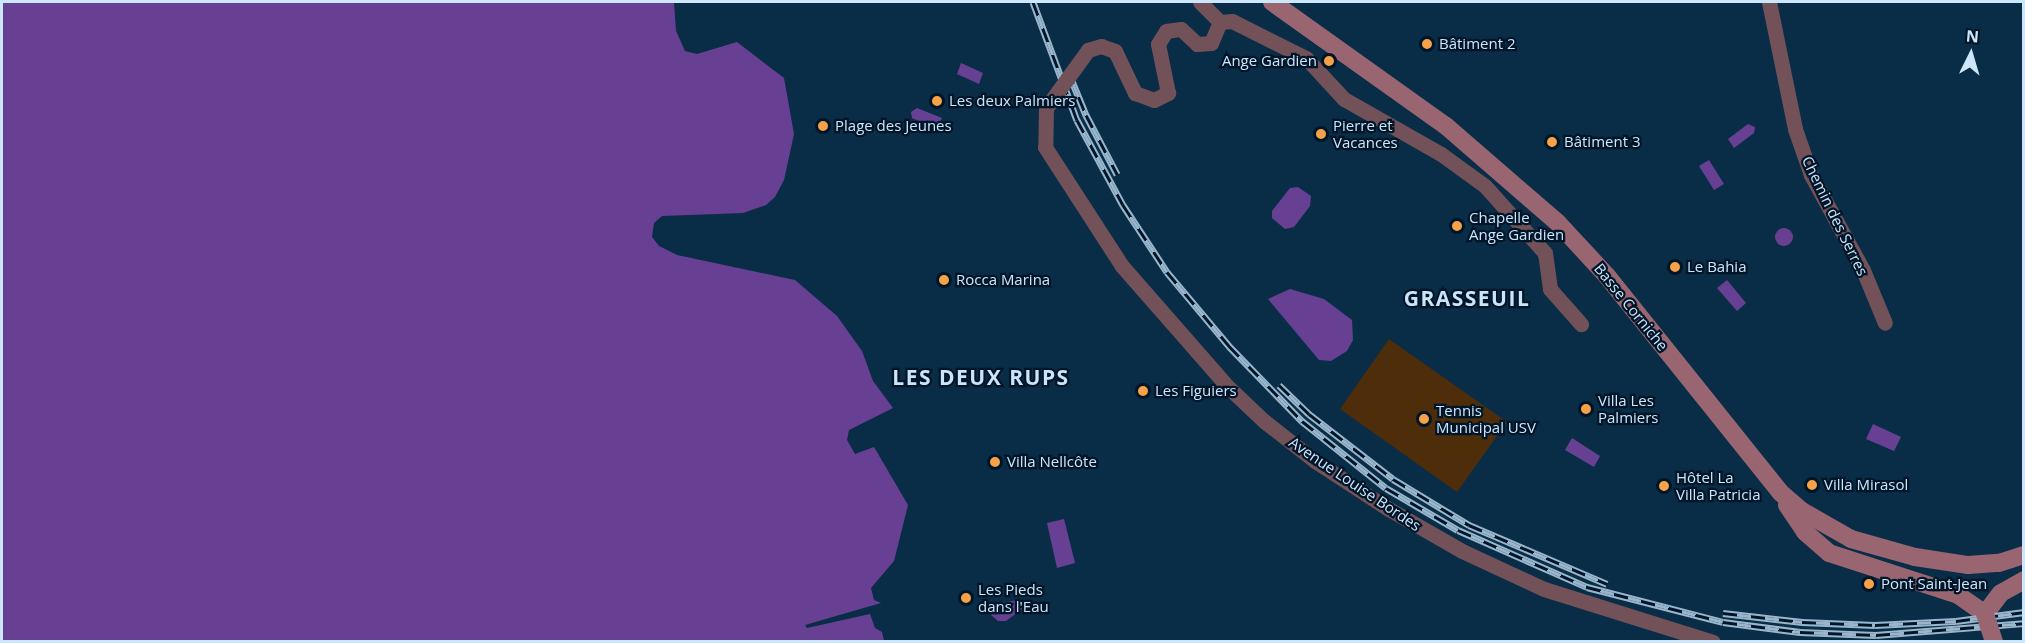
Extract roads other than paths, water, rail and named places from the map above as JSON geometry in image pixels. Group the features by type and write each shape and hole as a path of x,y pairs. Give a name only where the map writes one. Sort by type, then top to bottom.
{"main road":[{"name":"Basse Corniche","path":"1272,2 1446,126 1558,223 1607,276 1781,493 1802,511 1851,539 1947,563 1999,563 2024,555"},
{"path":"1781,493 1791,513 1817,544 1858,565 1935,587 1984,607"},
{"path":"1851,539 1850,552 1858,565"},
{"path":"1984,607 2024,580"},
{"path":"1984,607 1994,642"}],"street":[{"path":"1200,2 1220,22 1232,21 1306,58 1344,99 1441,154 1485,186 1545,253 1550,289 1581,324"},
{"name":"Chemin des Serres","path":"1768,2 1795,129 1811,175 1863,270 1885,323"},
{"name":"Avenue Louise Bordes","path":"1220,22 1211,43 1197,44 1181,29 1166,31 1158,44 1168,93 1154,100 1135,93 1115,51 1101,46 1088,50 1046,108 1045,147 1122,266 1228,387 1264,420 1315,461 1387,508 1462,551 1544,589 1713,642"}],"railway":[{"path":"1033,2 1077,120 1123,205 1167,272 1229,346 1302,421 1386,488 1458,530 1587,587 1723,622 1800,632 1876,635 2024,623"},
{"path":"1068,71 1086,115 1117,174"},
{"path":"1279,385 1309,414 1393,479 1469,525 1607,584"},
{"path":"1723,613 1802,622 1875,625 1956,621 2024,612"}],"place":[{"name":"Bâtiment 2","path":"1427,44"},
{"name":"Ange Gardien","path":"1329,61"},
{"name":"Les deux Palmiers","path":"937,101"},
{"name":"Plage des Jeunes","path":"823,126"},
{"name":"Pierre et Vacances","path":"1321,134"},
{"name":"Bâtiment 3","path":"1552,142"},
{"name":"Chapelle Ange Gardien","path":"1457,226"},
{"name":"Le Bahia","path":"1675,267"},
{"name":"Rocca Marina","path":"944,280"},
{"name":"Les Figuiers","path":"1143,391"},
{"name":"Villa Les Palmiers","path":"1586,409"},
{"name":"Tennis Municipal USV","path":"1424,419"},
{"name":"Villa Nellcôte","path":"995,462"},
{"name":"Villa Mirasol","path":"1812,485"},
{"name":"Hôtel La Villa Patricia","path":"1664,486"},
{"name":"Pont Saint-Jean","path":"1869,584"},
{"name":"Les Pieds dans l'Eau","path":"966,598"}],"district":[{"name":"GRASSEUIL","path":"1467,298"},
{"name":"LES DEUX RUPS","path":"981,377"}]}
